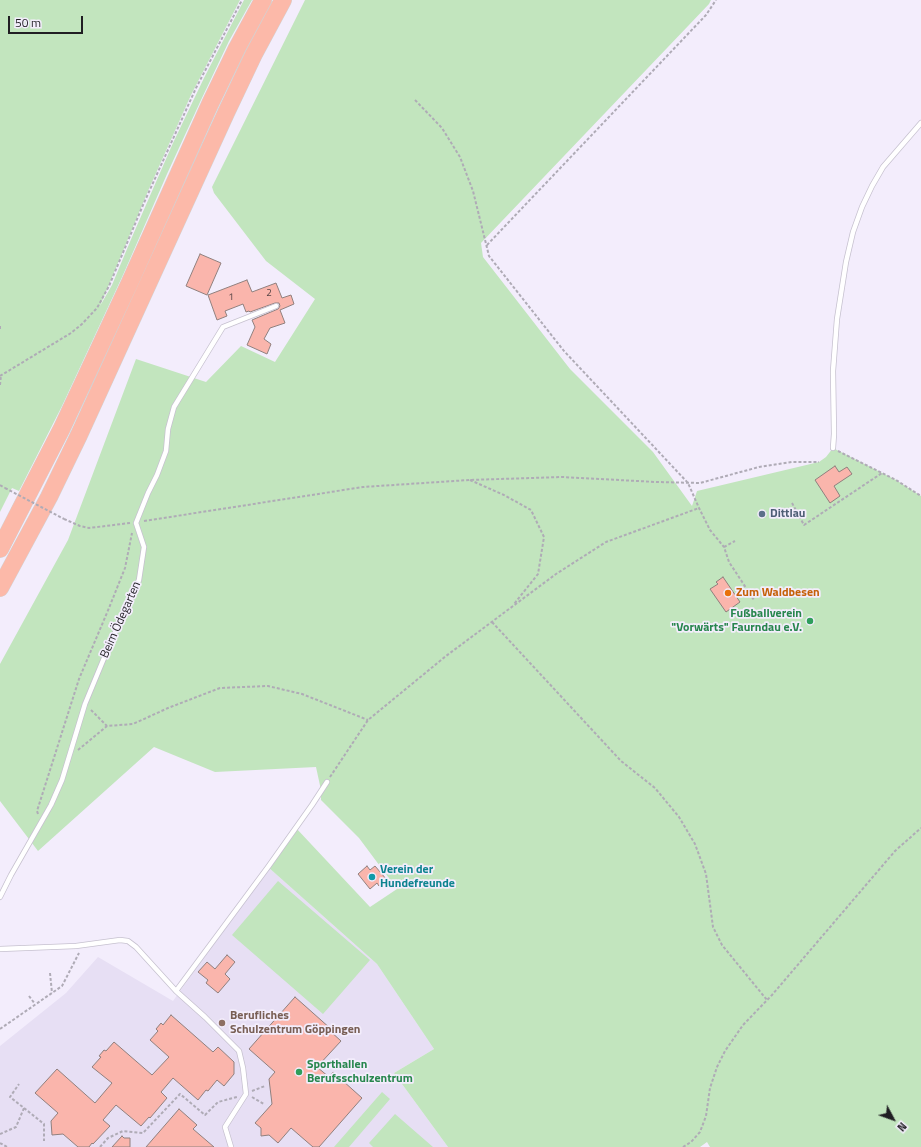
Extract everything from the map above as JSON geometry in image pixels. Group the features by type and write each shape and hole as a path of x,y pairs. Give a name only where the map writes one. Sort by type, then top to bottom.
{"highway":[{"path":"0,549 62,428 210,104 262,0"},
{"path":"0,588 49,497 79,435 226,113 254,54 283,0"}],"lane":[{"path":"833,448 833,371 837,319 846,262 853,232 862,208 883,167 921,123"},
{"path":"137,524 148,493 166,452 168,429 174,407 211,345 223,327 276,306"},
{"name":"Beim Ödegarten","path":"0,897 10,875 51,805 62,780 85,704 108,646 139,580 144,547 137,524"},
{"path":"176,991 268,867 327,782"},
{"path":"0,949 83,944 120,940 128,942 136,947 176,991 205,1017 238,1051 243,1068 246,1094 225,1126 231,1147"}],"path":[{"path":"0,385 1,376 71,333 90,316 100,302 109,286 188,107 242,0"},
{"path":"487,245 701,21 716,0"},
{"path":"415,100 442,128 460,157 474,191 489,256 564,351 688,482 710,530 724,547 729,562 754,600"},
{"path":"833,448 896,480 921,496"},
{"path":"0,485 64,519 80,526 90,528 137,524 363,487 469,480 562,477 700,483 759,467 785,463 819,462"},
{"path":"792,503 804,525 882,473"},
{"path":"469,480 504,495 531,510 544,537 538,574 512,607"},
{"path":"327,782 368,720 492,622 556,574 606,542 699,508"},
{"path":"42,820 37,812 54,753 78,679 125,568 132,534 137,524"},
{"path":"724,547 735,541"},
{"path":"492,622 621,760 655,788 679,817 695,844 706,874 713,927 722,945 767,1000"},
{"path":"70,757 107,726 133,724 168,708 220,688 268,686 302,694 368,720"},
{"path":"85,704 107,726"},
{"path":"683,1147 691,1142 700,1132 706,1116 710,1088 717,1067 725,1051 743,1025 767,1000 895,851 921,828"},
{"path":"0,1027 62,986 83,944"},
{"path":"50,973 52,993"},
{"path":"29,996 35,1004"},
{"path":"19,1084 10,1097 44,1124 44,1141"},
{"path":"100,1147 108,1138 123,1131 144,1133 180,1094 205,1115 218,1102 246,1094 265,1086"},
{"path":"246,1094 264,1104"},
{"path":"0,1134 16,1127 24,1108"},
{"path":"0,1143 7,1147"}],"shaded area":[{"name":"Berufliches Schulzentrum Göppingen","path":"268,867 377,964 434,1049 394,1073 448,1147 0,1147 0,1046 66,993 98,957 173,1001"}],"green space":[{"path":"0,0 240,0 191,95 148,191 100,306 112,285 173,143 204,78 244,0 252,0 229,41 201,100 123,275 62,406 19,491 12,488 0,512"},
{"path":"305,0 711,0 709,4 481,243 483,257 570,369 653,452 692,506 697,491 819,462 826,457 833,448 896,480 921,496 921,1147 710,1147 707,1142 700,1147 448,1147 394,1073 434,1049 377,964 268,867 296,828 370,907 397,889 359,838 321,800 321,790 316,767 215,772 154,747 38,851 0,801 0,664 68,540 136,359 206,382 241,346 275,362 315,299 266,261 214,193 212,187"},
{"path":"278,881 370,960 323,1014 232,935"},
{"path":"382,1092 390,1099 349,1147 334,1147"},
{"path":"395,1114 433,1147 373,1147 369,1143"}],"building":[{"path":"200,254 221,263 207,295 186,286"},
{"path":"247,280 252,292 276,283 282,298 291,295 294,304 280,310 285,323 270,328 264,339 271,344 267,354 247,345 255,327 252,320 278,309 280,306 279,303 250,312 246,312 243,304 225,311 227,316 217,320 208,295"},
{"path":"835,466 839,472 847,467 852,474 834,486 840,496 830,503 815,480"},
{"name":"Zum Waldbesen","path":"723,577 740,602 726,612 710,589 718,584 716,582"},
{"name":"Verein der Hundefreunde","path":"367,866 370,870 375,866 387,880 379,886 377,883 370,889 358,874"},
{"path":"227,955 235,962 225,974 230,979 218,993 206,983 208,980 198,972 207,962 215,969"},
{"name":"Sporthallen Berufsschulzentrum","path":"295,997 331,1029 329,1030 341,1041 317,1067 329,1077 333,1072 362,1098 319,1147 313,1147 291,1128 278,1143 269,1135 261,1136 261,1128 255,1123 272,1104 269,1079 275,1072 249,1049"},
{"path":"171,1015 213,1052 218,1047 234,1062 234,1074 224,1086 217,1080 198,1100 173,1078 161,1092 167,1098 141,1126 116,1105 103,1120 110,1126 89,1147 78,1147 63,1134 52,1135 51,1121 58,1113 35,1093 57,1069 95,1103 112,1083 92,1067 101,1057 99,1056 104,1050 106,1051 114,1042 152,1075 169,1057 150,1040 158,1031 156,1029 161,1023 163,1025"},
{"path":"179,1109 197,1125 193,1129 214,1147 146,1147"},
{"path":"122,1136 124,1138 130,1138 130,1147 112,1147"}],"place":[{"name":"Dittlau","path":"762,514"},
{"name":"Zum Waldbesen","path":"728,593"},
{"name":"Fußballverein \"Vorwärts\" Faurndau e.V.","path":"810,621"},
{"name":"Verein der Hundefreunde","path":"372,877"},
{"name":"Berufliches Schulzentrum Göppingen","path":"222,1023"},
{"name":"Sporthallen Berufsschulzentrum","path":"299,1072"}]}
